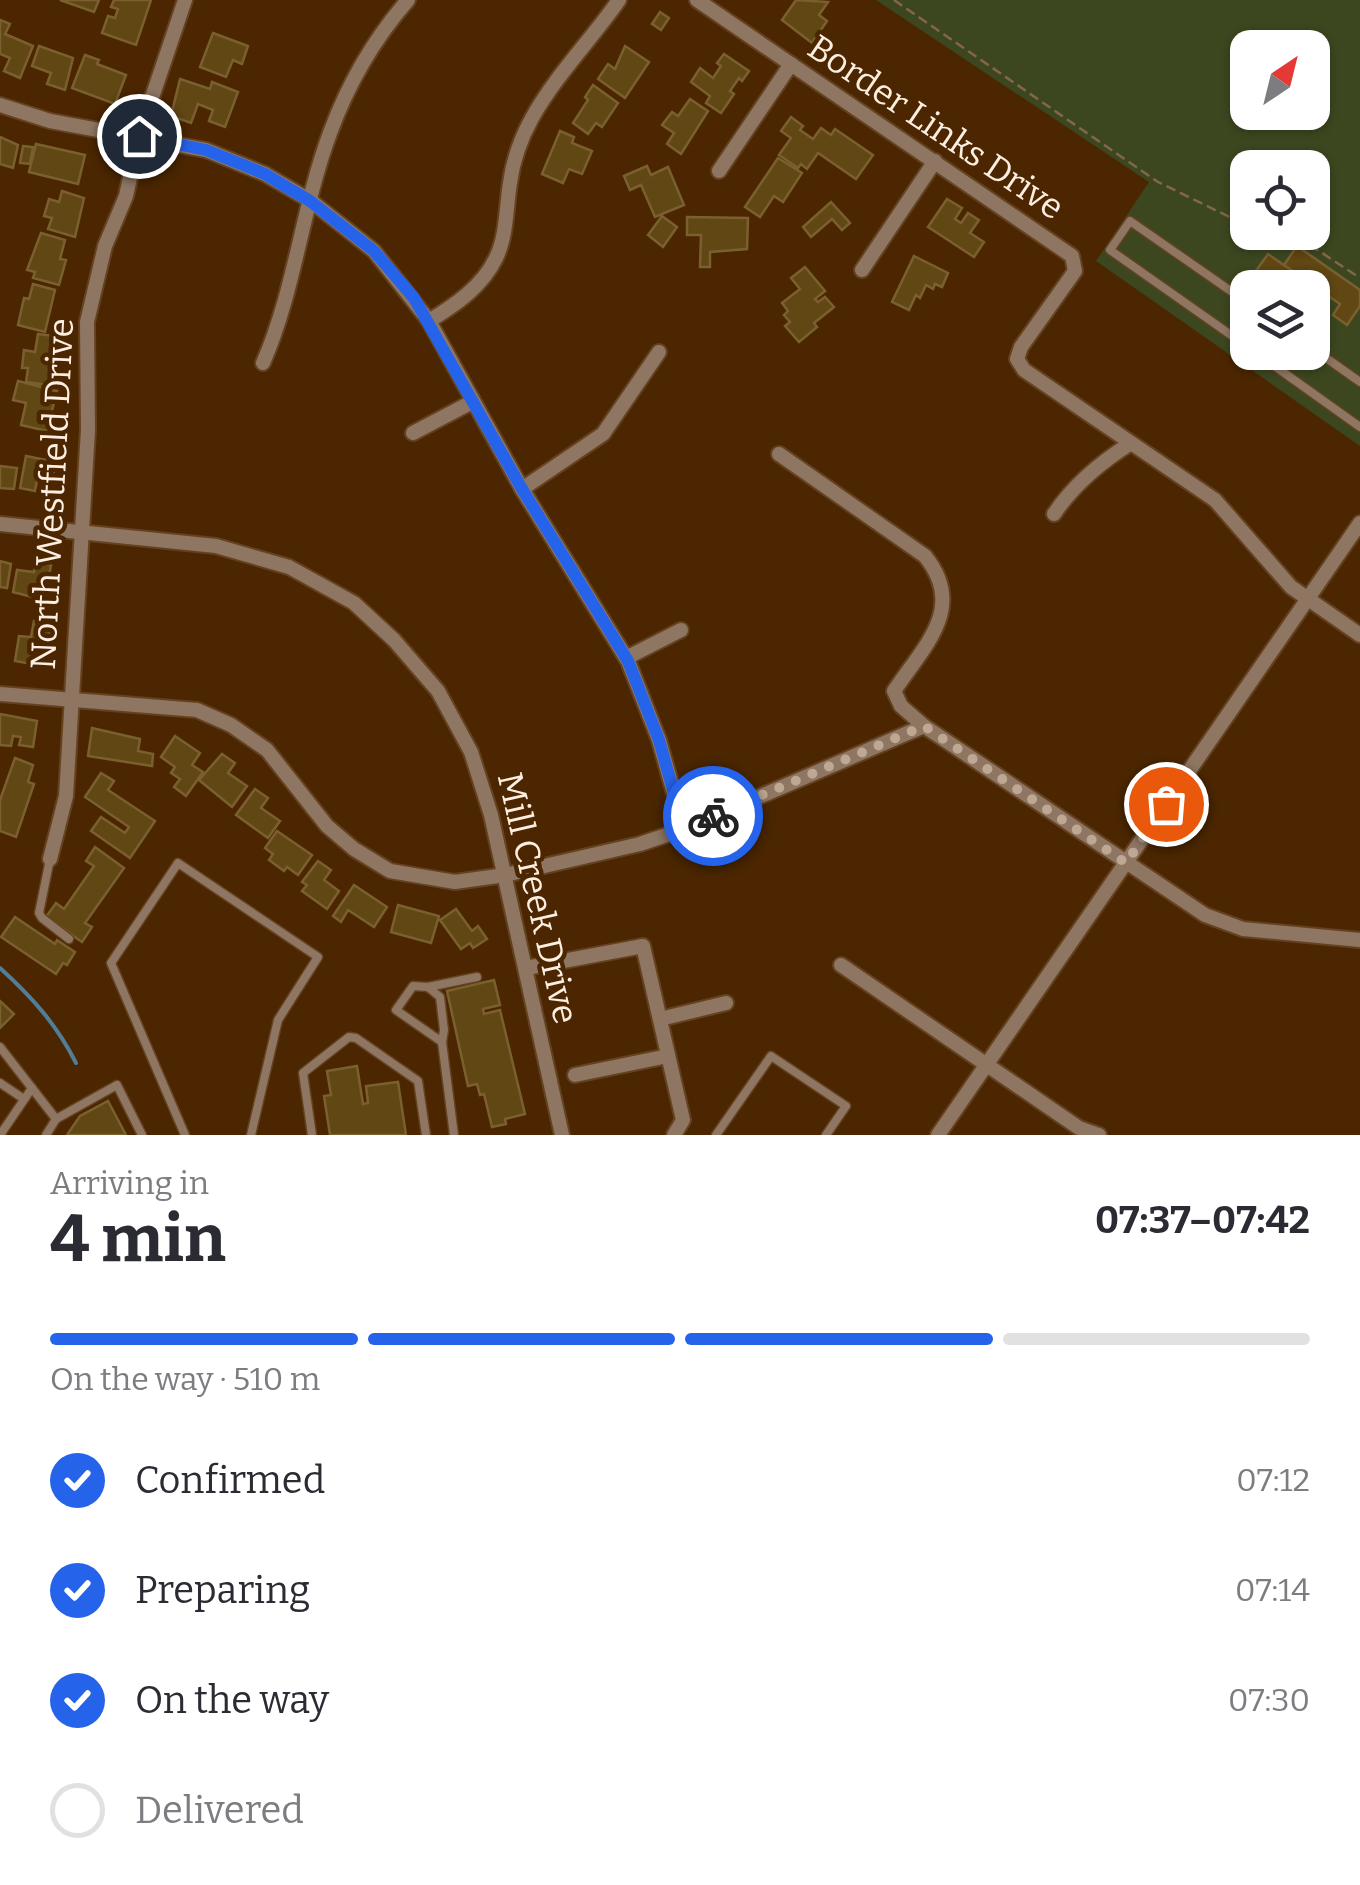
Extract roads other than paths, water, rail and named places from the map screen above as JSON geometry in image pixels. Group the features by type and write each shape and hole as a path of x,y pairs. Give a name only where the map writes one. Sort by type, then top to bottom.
{"street":[{"path":"139,136 186,0"},
{"path":"263,363 280,326 330,135 355,75 408,0"},
{"path":"430,320 476,287 496,258 518,148 532,117 619,0"},
{"name":"Border Links Drive","path":"697,0 1072,256 1074,271 1022,347 1018,359 1024,370 1215,500 1291,587 1360,636"},
{"path":"718,171 791,64"},
{"path":"0,105 50,121 206,150 265,174 310,201 374,251 430,320 522,489 626,658 659,740 684,829"},
{"name":"North Westfield Drive","path":"50,859 66,796 88,430 87,322 106,246 126,196 139,136"},
{"path":"862,270 935,162"},
{"path":"522,489 602,434 659,352"},
{"path":"413,433 472,402"},
{"path":"1054,514 1091,472 1131,443"},
{"path":"778,454 924,556 937,572 944,594 944,613 894,691 901,706 924,726 1205,915 1243,929 1360,940"},
{"path":"938,1135 1360,523"},
{"name":"Mill Creek Drive","path":"0,524 216,546 289,567 354,603 394,640 438,691 472,752 492,815 562,1135"},
{"path":"626,658 681,630"},
{"path":"0,694 197,710 230,725 267,750 326,826 354,849 390,871 455,882 505,875 640,844 684,829 924,726"},
{"path":"526,968 643,946 683,1120 674,1135"},
{"path":"841,965 1079,1128 1099,1135"},
{"path":"660,1018 726,1004"},
{"path":"575,1076 668,1056"}],"lane":[{"path":"1230,290 1130,221 1110,250 1230,334"},
{"path":"1330,361 1360,382"},
{"path":"1281,370 1360,426"},
{"path":"50,859 39,913 70,939"},
{"path":"185,1135 111,963 178,863 318,957 278,1020 251,1135"},
{"path":"442,1042 396,1010 413,986 428,987 477,977"},
{"path":"428,987 440,997 454,1135"},
{"path":"312,1135 303,1073 349,1037 418,1081 426,1135"},
{"path":"0,1047 56,1120"},
{"path":"716,1135 771,1056 846,1106 826,1135"},
{"path":"0,1083 24,1100"},
{"path":"46,1135 56,1120 117,1085 142,1135"},
{"path":"0,1135 32,1088"}],"waterway":[{"path":"0,968 43,1012 76,1063"}]}
